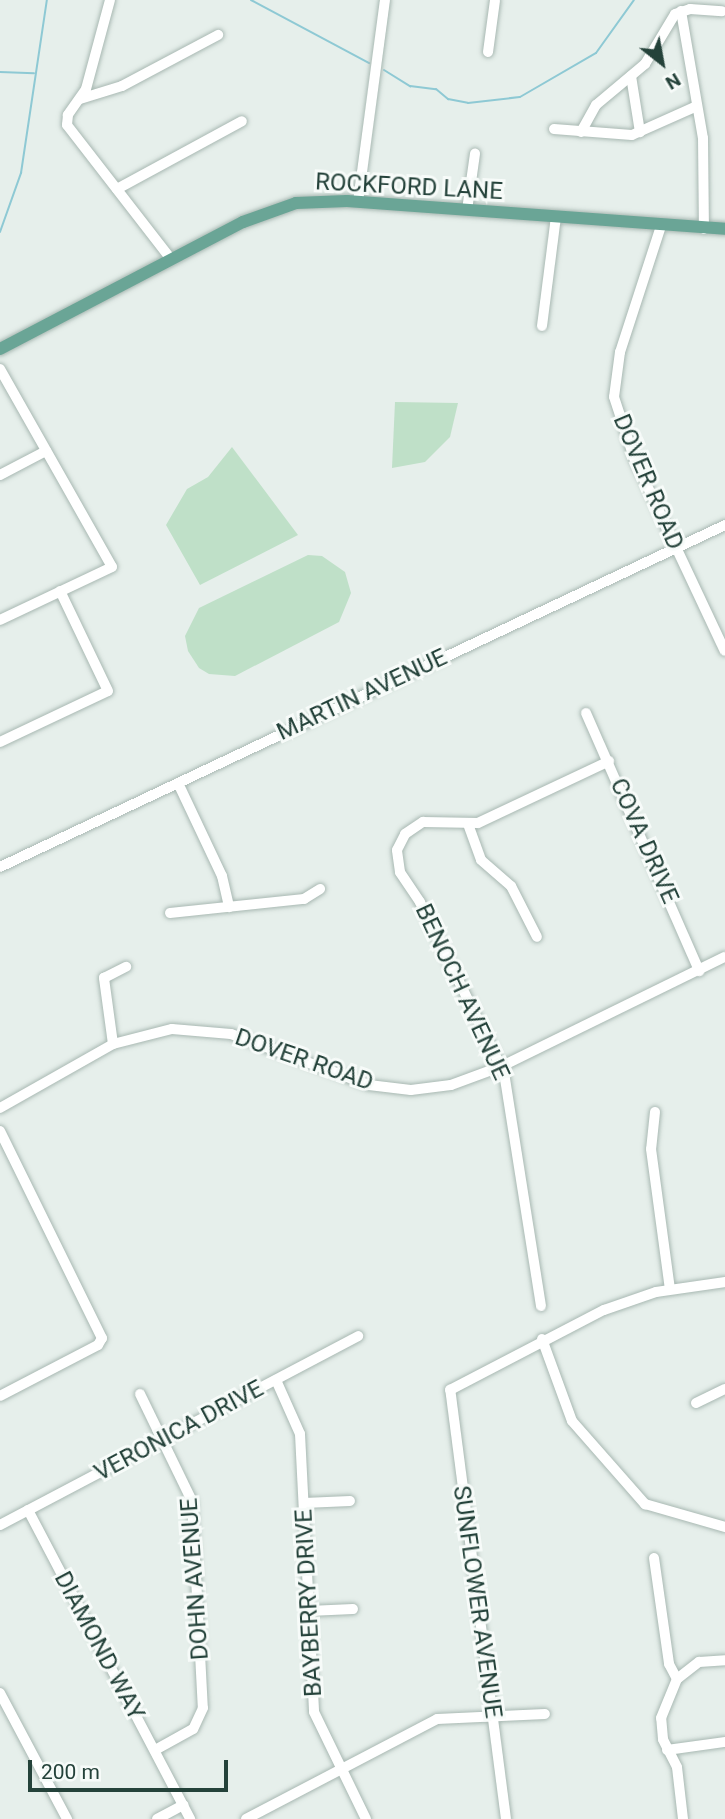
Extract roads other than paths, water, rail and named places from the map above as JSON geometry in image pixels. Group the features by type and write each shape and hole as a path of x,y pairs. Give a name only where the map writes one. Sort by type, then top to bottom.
{"main road":[{"name":"ROCKFORD LANE","path":"0,349 279,206 358,202 725,229"}],"street":[{"path":"110,0 80,99 68,115 67,125 172,259"},
{"path":"358,202 385,0"},
{"path":"488,52 495,0"},
{"path":"681,11 722,11"},
{"path":"581,132 596,105 631,76 681,11"},
{"path":"681,11 695,107 704,138 704,229"},
{"path":"80,99 131,82 218,35"},
{"path":"631,76 640,132"},
{"path":"554,129 629,135 695,107"},
{"path":"117,189 242,121"},
{"path":"467,210 475,153"},
{"path":"542,326 556,217"},
{"name":"DOVER ROAD","path":"662,226 620,352 614,390 622,430 725,651"},
{"path":"0,369 112,567 0,620"},
{"path":"0,475 46,451"},
{"name":"MARTIN AVENUE","path":"0,867 725,524"},
{"path":"0,742 108,691 60,592"},
{"name":"COVA DRIVE","path":"586,713 699,971"},
{"path":"537,937 511,886 481,860 468,824 609,761"},
{"path":"178,783 222,876 229,907"},
{"name":"BENOCH AVENUE","path":"468,824 429,821 415,825 399,844 398,865 500,1067 519,1147 541,1306"},
{"path":"170,913 303,899 320,890"},
{"name":"DOVER ROAD","path":"0,1108 113,1044 150,1032 213,1030 369,1085 411,1090 451,1085 500,1067 725,957"},
{"path":"113,1044 104,978 126,967"},
{"path":"655,1112 651,1149 670,1289"},
{"path":"0,1130 64,1254 102,1340 0,1396"},
{"path":"725,1282 670,1289 604,1310 542,1339 572,1421 645,1504 725,1527"},
{"name":"VERONICA DRIVE","path":"0,1525 358,1336"},
{"name":"SUNFLOWER AVENUE","path":"506,1819 449,1398 454,1386 542,1339"},
{"name":"BAYBERRY DRIVE","path":"275,1380 300,1434 314,1712 366,1819"},
{"path":"696,1403 725,1389"},
{"name":"DOHN AVENUE","path":"140,1394 188,1487 194,1513 203,1708 193,1729 155,1750"},
{"path":"304,1503 350,1501"},
{"name":"DIAMOND WAY","path":"27,1510 190,1819"},
{"path":"654,1558 668,1664 677,1679"},
{"path":"309,1611 353,1609"},
{"path":"683,1819 677,1767 667,1750 661,1718 677,1679 699,1662 725,1660"},
{"path":"0,1693 67,1819"},
{"path":"251,1816 437,1719 545,1714"},
{"path":"667,1750 725,1742"},
{"path":"157,1819 183,1805"}],"waterway":[{"path":"0,232 21,173 47,0"},
{"path":"251,0 369,63"},
{"path":"384,70 410,86 436,89 448,99 468,103 520,97 596,53 634,0"},
{"path":"0,72 34,73"}]}
